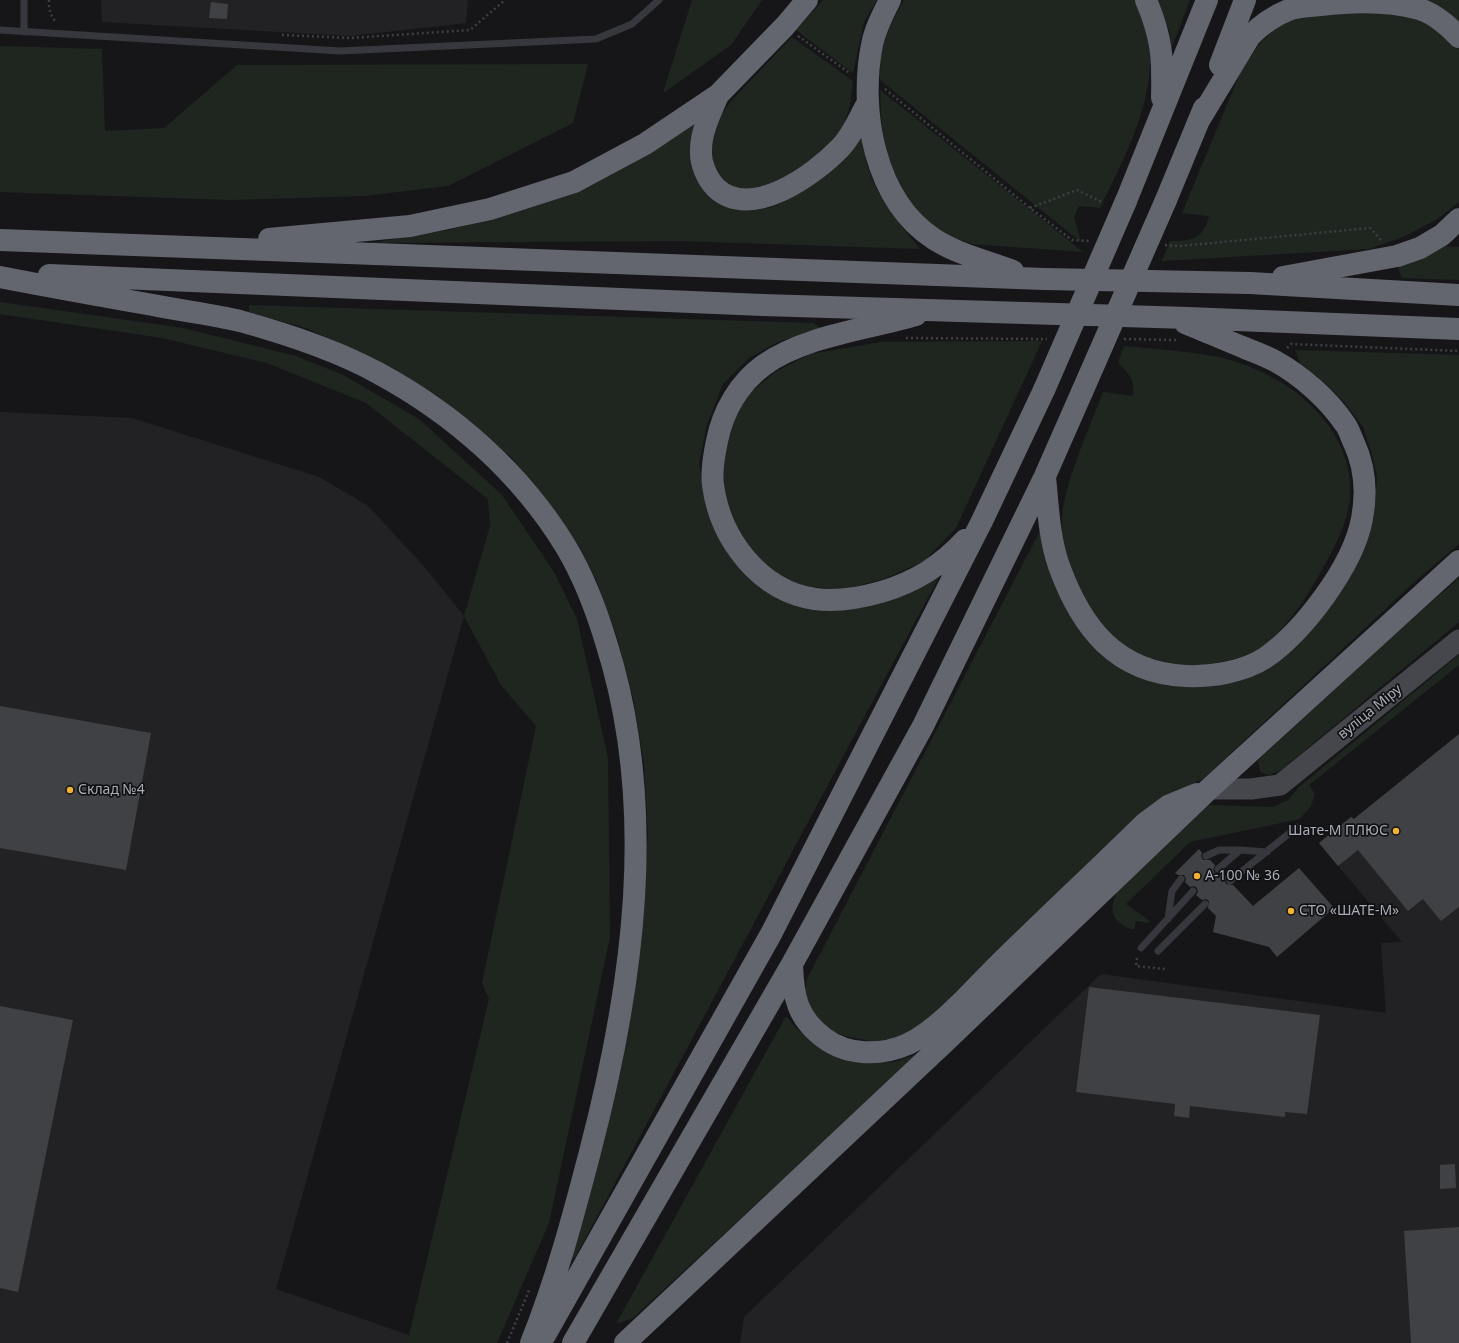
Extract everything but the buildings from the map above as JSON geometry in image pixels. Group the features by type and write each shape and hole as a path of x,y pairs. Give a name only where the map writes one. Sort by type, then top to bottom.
{"highway":[{"path":"177,248 410,226 490,209 574,182 609,165 681,121 718,95 785,26 807,0"},
{"path":"890,0 880,19 872,44 867,104 872,141 878,163 888,184 900,204 915,224 934,239 961,252 1033,278"},
{"path":"1146,0 1159,34 1163,61 1161,112"},
{"path":"541,1343 771,934 982,521 1044,390 1126,201 1207,0"},
{"path":"573,1343 792,964 923,726 1045,476 1166,200 1245,0"},
{"path":"1198,122 1250,36 1259,27 1274,17 1292,9 1356,2 1391,2 1420,9 1440,20 1459,37"},
{"path":"718,95 705,127 700,150 703,166 712,184 724,195 743,200 762,197 785,190 823,164 842,147 867,104"},
{"path":"1250,284 1397,256 1420,248 1442,235 1459,219"},
{"path":"0,240 177,248 1033,278 1250,284 1459,295"},
{"path":"0,273 763,305 1170,317 1459,329"},
{"path":"0,277 238,321 344,356 378,373 422,398 449,418 513,475 546,517 579,570 592,599 611,656 621,696 632,756 636,830 632,922 619,1020 602,1107 556,1277 531,1343"},
{"path":"936,310 799,346 764,365 750,377 737,392 724,415 718,435 714,456 713,483 718,509 727,531 739,552 753,568 773,582 792,592 815,599 838,599 865,596 892,588 914,579 936,567 956,549 982,521"},
{"path":"1045,476 1048,514 1059,564 1078,608 1090,627 1105,643 1125,659 1147,669 1180,676 1206,676 1239,669 1264,659 1287,640 1309,617 1331,587 1351,552 1362,520 1365,493 1361,459 1346,425 1316,390 1275,361 1170,317"},
{"path":"625,1343 946,1041 1209,789 1459,561"},
{"path":"792,964 793,988 798,1006 814,1030 828,1041 843,1049 861,1053 889,1050 908,1043 928,1031 961,1002 1145,823 1168,806 1209,789"}],"street":[{"name":"вуліца Міру","path":"1209,789 1251,789 1280,785 1459,640"}],"lane":[{"path":"24,0 24,32"},
{"path":"0,30 340,51 596,39 632,24 659,0"},
{"path":"1230,881 1297,827"},
{"path":"1206,856 1219,850 1267,852"},
{"path":"1218,869 1240,850"},
{"path":"1168,920 1172,891 1181,879"},
{"path":"1141,948 1193,891"},
{"path":"1158,951 1205,904"}],"path":[{"path":"49,0 49,10 52,19 60,26"},
{"path":"280,35 351,38 470,30 505,0"},
{"path":"785,26 858,80 877,82 1030,208 1072,240 1095,242"},
{"path":"1030,208 1077,190 1104,203"},
{"path":"1157,244 1180,246 1370,228 1383,242 1389,242"},
{"path":"506,1343 532,1284"}],"shaded area":[{"path":"101,0 468,0 466,23 351,36 102,22"},
{"path":"692,0 762,0 731,45 663,93"},
{"path":"823,0 877,0 864,22 853,73 796,30"},
{"path":"904,0 1135,0 1146,26 1150,53 1149,79 1143,106 1135,132 1100,208 1079,206 1074,217 1081,242 880,80 883,47 893,20"},
{"path":"1155,0 1190,0 1172,47 1169,29"},
{"path":"1420,0 1459,0 1459,25"},
{"path":"1348,10 1418,17 1451,38 1459,49 1459,202 1436,220 1403,237 1369,249 1162,261 1170,241 1196,237 1204,230 1207,224 1209,216 1182,213 1241,71 1260,43 1278,27 1298,17"},
{"path":"792,37 853,81 850,105 844,125 828,148 791,175 754,191 728,188 712,168 710,138 722,113 734,98"},
{"path":"0,46 102,49 105,131 164,128 237,65 588,64 573,123 448,186 364,196 230,200 0,192"},
{"path":"880,90 1083,252 972,244 941,233 917,213 900,188 887,156 882,128"},
{"path":"703,114 692,152 743,207 757,209 776,206 790,199 804,189 830,164 863,127 867,164 876,187 889,209 920,249 680,241 371,243 453,229 523,210 574,193"},
{"path":"1443,246 1459,247 1459,280 1402,278 1396,262"},
{"path":"0,302 183,328 296,356 343,375 419,419 502,495 554,572 577,619 608,758 610,937 549,1223 497,1343 404,1343 409,1335 489,999 482,983 536,726 501,685 464,616 490,526 488,499 366,403 267,363 162,338 0,314"},
{"path":"249,305 813,323 821,328 778,342 749,358 723,384 707,425 699,463 706,506 795,602 939,577 576,1256 565,1267 642,907 648,836 644,763 633,698 617,637 596,579 579,546 512,458 438,396 375,359 306,328 249,312"},
{"path":"1042,341 956,528 924,561 886,578 843,590 804,586 773,574 744,547 726,506 722,466 729,430 748,395 775,372 810,354 881,342"},
{"path":"1124,346 1219,357 1264,373 1285,385 1304,399 1321,416 1335,435 1345,457 1350,480 1350,491 1347,512 1341,533 1313,586 1296,611 1267,643 1256,651 1235,659 1193,666 1168,665 1154,662 1110,641 1078,589 1063,538 1063,508 1078,457 1103,392 1133,396 1134,390 1132,381 1128,373 1118,362"},
{"path":"1295,350 1459,355 1459,544 1421,576 1203,779 1164,797 1139,815 929,1018 911,1031 896,1037 876,1042 845,1036 832,1031 817,1021 805,994 807,979 1040,531 1116,665 1271,667 1296,647 1331,606 1353,571 1369,535 1375,506 1377,476 1363,427 1345,403 1326,384 1300,363"},
{"path":"0,412 132,418 319,477 367,505 422,564 464,616 276,1289 409,1335 404,1343 0,1343"},
{"path":"1459,578 1459,622 1281,770 1269,775 1260,772 1258,760 1379,648"},
{"path":"1459,655 1459,665 1309,785 1315,794 1311,806 1300,819 1190,842 1126,904 1150,921 1148,923 1136,921 1134,930 1117,921 1114,916 1113,906 1117,892 1200,809 1209,805 1273,807 1288,800 1299,787"},
{"path":"1459,734 1459,1343 740,1343 744,1317 1101,974 1386,1013 1381,943 1402,942 1319,843 1351,817 1354,819"},
{"path":"786,1016 798,1030 821,1047 867,1063 894,1062 918,1054 633,1318 616,1324"}],"place":[{"name":"Склад №4","path":"70,790"},
{"name":"Шате-М ПЛЮС","path":"1396,831"},
{"name":"А-100 № 36","path":"1197,876"},
{"name":"СТО «ШАТЕ-М»","path":"1291,911"}]}
